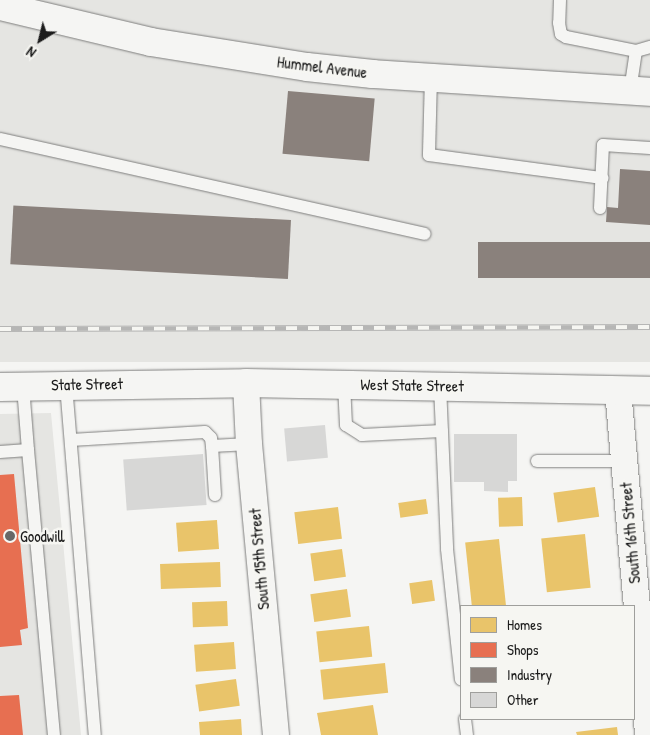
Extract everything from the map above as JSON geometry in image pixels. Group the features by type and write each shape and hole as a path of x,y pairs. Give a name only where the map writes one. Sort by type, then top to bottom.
{"main road":[{"name":"Hummel Avenue","path":"0,6 151,42 307,66 431,77 640,91"},
{"name":"West State Street","path":"175,383 344,384 650,391"},
{"name":"State Street","path":"11,386 175,383"}],"street":[{"name":"South 15th Street","path":"246,383 249,444 276,735"},
{"name":"South 16th Street","path":"618,390 648,735"}],"lane":[{"path":"560,0 559,23 561,34 566,37 636,51 650,47"},
{"path":"636,51 640,91"},
{"path":"431,77 429,155 602,178"},
{"path":"0,139 426,234"},
{"path":"600,208 603,145 650,148"},
{"path":"344,384 346,425 362,435 442,431"},
{"path":"66,385 95,735"},
{"path":"11,386 28,450 54,735"},
{"path":"440,386 448,549 460,669"},
{"path":"71,440 205,432 211,438 215,495"},
{"path":"212,446 249,444"},
{"path":"0,452 28,450"},
{"path":"537,460 624,461"},
{"path":"465,720 467,735"}],"shaded area":[{"path":"0,0 650,0 650,362 0,362"},
{"path":"51,413 81,735 0,735 0,414"}],"building: Homes":[{"path":"595,487 599,517 558,523 553,493"},
{"path":"522,497 523,526 499,527 498,498"},
{"path":"426,499 428,514 400,518 398,503"},
{"path":"338,507 342,539 298,544 294,512"},
{"path":"217,520 219,549 178,552 176,523"},
{"path":"585,534 591,588 547,592 541,539"},
{"path":"499,539 506,605 472,605 465,543"},
{"path":"342,549 346,577 314,581 310,553"},
{"path":"220,562 221,587 161,589 160,564"},
{"path":"432,580 435,601 412,604 409,583"},
{"path":"347,589 351,617 314,622 310,594"},
{"path":"227,601 228,626 193,627 192,602"},
{"path":"369,626 372,657 320,662 316,632"},
{"path":"234,642 236,669 196,672 194,645"},
{"path":"385,663 388,693 323,700 320,670"},
{"path":"236,679 240,706 199,711 195,685"},
{"path":"373,705 378,735 321,735 317,713"},
{"path":"241,719 242,735 200,735 199,722"},
{"path":"617,727 618,735 577,735 576,732"}],"building: Shops":[{"name":"Goodwill","path":"14,474 28,628 20,630 22,645 0,647 0,475"},
{"path":"19,695 23,735 0,735 0,696"}],"building: Industry":[{"path":"288,91 375,99 369,161 283,154"},
{"path":"620,169 650,171 650,225 606,222 607,207 618,208"},
{"path":"13,205 291,220 288,279 10,264"},
{"path":"478,242 650,242 650,278 478,278"}],"building: Other":[{"path":"325,425 328,458 287,461 284,429"},
{"path":"454,434 517,434 517,481 508,481 508,492 484,491 484,482 454,482"},
{"path":"203,454 207,505 127,510 123,460"}],"railway":[{"path":"0,329 650,327"}],"place":[{"name":"Goodwill","path":"10,536"}]}
